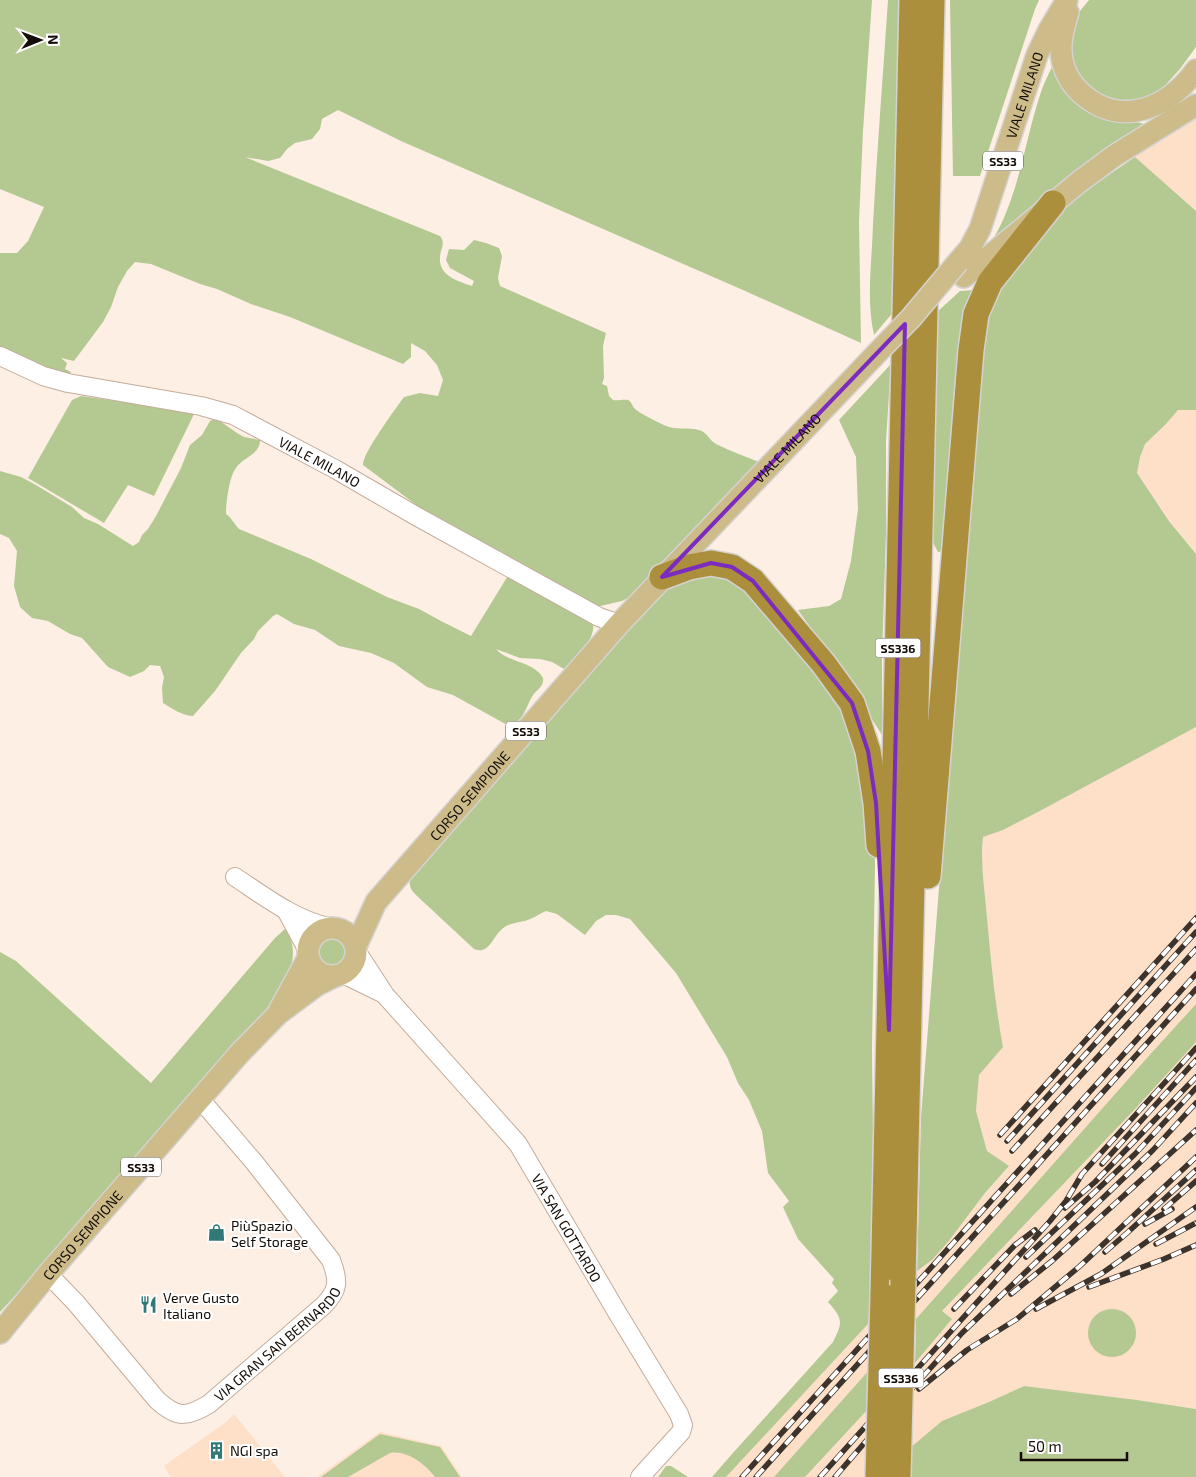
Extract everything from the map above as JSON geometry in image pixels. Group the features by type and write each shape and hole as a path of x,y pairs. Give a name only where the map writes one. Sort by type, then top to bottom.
{"highway":[{"name":"SS336","path":"898,1477 903,1280 899,1030 912,0"},
{"name":"SS336","path":"878,1477 883,1296 899,1030 932,0"},
{"path":"899,1030 925,908 971,350 976,314 990,282 1053,203"},
{"path":"662,577 689,567 711,563 732,567 753,581 823,663 852,703 868,750 876,803 881,871 899,1030"}],"main road":[{"path":"1037,55 1055,0"},
{"name":"VIALE MILANO","path":"961,270 982,224 1037,55 1067,0"},
{"path":"1074,0 1061,38 1062,62 1071,81 1078,90 1093,102 1112,110 1143,110 1171,96 1196,70"},
{"path":"1154,131 1176,113 1196,90"},
{"name":"VIALE MILANO","path":"662,577 911,318 961,270 1114,156 1196,105"},
{"name":"CORSO SEMPIONE","path":"328,928 361,912 376,902 662,577"},
{"name":"CORSO SEMPIONE","path":"356,949 376,902"},
{"path":"328,928 343,930 353,940 356,949"},
{"name":"SS33","path":"308,953 310,942 314,935 328,928"},
{"name":"SS33","path":"339,975 353,965 356,959 356,949"},
{"path":"308,953 315,970 320,974 327,976 339,975"},
{"name":"CORSO SEMPIONE","path":"278,1014 308,953"},
{"name":"CORSO SEMPIONE","path":"0,1348 4,1328 48,1274 240,1054 278,1014 310,990 339,975"}],"street":[{"name":"VIALE MILANO","path":"0,356 43,376 68,384 201,406 233,415 335,469 424,521 599,617 619,624"},
{"path":"235,877 285,910 311,923 328,928"},
{"path":"285,910 308,953"},
{"name":"VIA SAN GOTTARDO","path":"356,949 385,995 518,1144 679,1414 683,1425 681,1432 640,1477"},
{"name":"VIA SAN GOTTARDO","path":"339,975 385,995"},
{"name":"VIA GRAN SAN BERNARDO","path":"48,1274 70,1293 156,1400 165,1408 182,1415 193,1413 209,1404 332,1297 337,1284 336,1272 331,1260 254,1162 200,1099"}],"highlighted area":[{"path":"905,324 889,1030 876,803 868,751 852,703 753,581 732,567 711,563 662,577"}],"shaded area":[{"path":"1196,119 1196,211 1135,157"},
{"path":"1178,410 1196,410 1196,554 1170,521 1137,473 1145,444"},
{"path":"1196,727 1196,1004 916,1319 917,1271 932,1260 948,1242 985,1193 1009,1167 987,1151 976,1111 979,1075 1003,1047 998,1022 989,942 982,862 983,837 1003,830 1036,813"},
{"path":"1196,1042 1196,1409 1024,1386 989,1402 910,1448 915,1363 952,1319 941,1312 1136,1108"},
{"path":"868,1324 870,1369 774,1477 726,1477"},
{"path":"869,1408 869,1477 805,1477"},
{"name":"NGI spa","path":"234,1414 285,1477 171,1477 164,1466 226,1422"},
{"path":"380,1432 441,1446 462,1477 317,1477"}],"green space":[{"path":"0,0 872,0 859,221 861,343 401,141 338,110 322,119 320,129 312,139 295,143 280,158 268,161 245,157 440,236 443,243 440,259 443,271 465,284 472,286 474,281 450,268 446,260 449,249 464,250 474,240 499,248 502,256 498,278 500,286 606,333 603,346 604,378 602,384 607,386 609,396 613,400 628,400 637,411 669,427 702,431 716,444 759,462 630,597 622,601 596,607 530,572 531,569 419,507 363,465 373,442 404,397 420,393 438,396 443,380 437,365 425,351 411,343 411,357 403,364 217,289 151,264 135,262 127,271 118,287 103,322 74,361 61,358 67,363 65,369 71,372 68,377 0,351 0,253 17,253 28,241 44,207 0,189"},
{"path":"888,0 899,0 895,310 874,335 870,308 870,280"},
{"path":"950,0 1039,0 980,176 953,176"},
{"path":"1089,0 1196,0 1196,47 1180,69 1159,92 1142,105 1103,100 1074,75 1067,47 1080,11"},
{"path":"1052,67 1078,104 1093,114 1126,119 1148,125 990,244 1008,208 1035,111"},
{"path":"1135,157 1196,211 1196,410 1178,410 1145,444 1137,473 1169,521 1196,554 1196,727 1036,813 1003,830 983,837 984,888 1003,1047 979,1075 976,1111 987,1151 1009,1166 985,1193 948,1242 932,1260 917,1271 921,1117 984,316 998,285 1040,228 1088,189"},
{"path":"974,290 945,551 938,552 931,539 936,313 960,291"},
{"path":"891,364 886,441 882,735 839,667 798,610 829,606 841,599 851,561 858,509 856,457 839,420"},
{"path":"81,396 195,412 154,496 128,485 104,523 28,478 72,400"},
{"path":"217,417 217,419 244,437 260,440 254,453 236,468 230,484 226,514 239,529 311,559 387,597 419,609 471,636 509,574 592,620 592,633 589,640 566,670 552,662 520,658 496,649 507,657 534,668 543,678 542,685 533,695 522,717 509,726 453,695 427,687 394,663 371,653 339,646 315,630 294,624 277,614 258,631 215,691 193,716 181,713 163,703 162,688 164,677 160,666 150,665 144,671 130,677 108,667 82,638 70,634 48,621 32,618 20,607 14,586 17,551 9,538 0,534 0,471 21,477 36,485 72,507 84,518 98,524 133,546 139,542 156,516 181,468 190,445 202,435 210,421"},
{"path":"691,573 736,576 845,701 874,831 873,1132 870,1310 868,1324 726,1477 712,1477 833,1342 840,1325 837,1313 828,1302 838,1291 832,1283 834,1279 798,1239 783,1207 789,1201 768,1173 762,1131 749,1100 738,1083 727,1057 676,973 630,919 616,915 606,915 596,921 585,935 557,914 546,911 528,920 506,926 486,948 479,950 474,949 416,895 411,889 410,882 410,877 642,615 673,584"},
{"path":"285,929 290,938 293,955 289,973 278,999 97,1207 0,1312 0,952 16,961 151,1083 275,938"},
{"path":"333,938 343,942 347,952 343,962 333,966 323,962 319,952 323,942"},
{"path":"1196,1004 1196,1042 1136,1108 942,1311 952,1319 915,1363 916,1319"},
{"path":"1112,1309 1121,1311 1129,1316 1134,1324 1136,1333 1134,1342 1129,1350 1121,1355 1112,1357 1103,1355 1095,1350 1090,1342 1088,1333 1090,1324 1095,1316 1103,1311"},
{"path":"870,1369 869,1408 805,1477 774,1477"},
{"path":"1024,1386 1196,1409 1196,1477 911,1477 910,1448 942,1421"},
{"path":"380,1434 440,1447 460,1477 435,1477 415,1459 403,1454 390,1453 348,1477 321,1477"},
{"path":"666,1466 671,1466 688,1477 658,1477"}],"railway":[{"path":"1000,1135 1196,918"},
{"path":"1007,1141 1196,932"},
{"path":"1012,1151 1196,949"},
{"path":"742,1477 1196,974"},
{"path":"756,1477 1196,989"},
{"path":"820,1477 1050,1221 1066,1201 1082,1174 1196,1048"},
{"path":"1102,1164 1196,1060"},
{"path":"1065,1208 1095,1182 1196,1077"},
{"path":"1026,1257 1135,1154 1196,1088"},
{"path":"835,1477 962,1333 1153,1150 1196,1103"},
{"path":"1011,1294 1052,1261 1196,1130"},
{"path":"919,1389 967,1350 1017,1319 1080,1266 1196,1157"},
{"path":"1105,1252 1196,1170"},
{"path":"1164,1209 1196,1181"},
{"path":"1036,1309 1101,1274 1196,1207"},
{"path":"1145,1224 1172,1209"},
{"path":"1156,1244 1196,1223"},
{"path":"954,1309 1015,1245 1035,1230"},
{"path":"1089,1287 1196,1245"}],"place":[{"name":"PiùSpazio Self Storage","path":"217,1233"},
{"name":"Verve Gusto Italiano","path":"149,1305"},
{"name":"NGI spa","path":"216,1450"}]}
